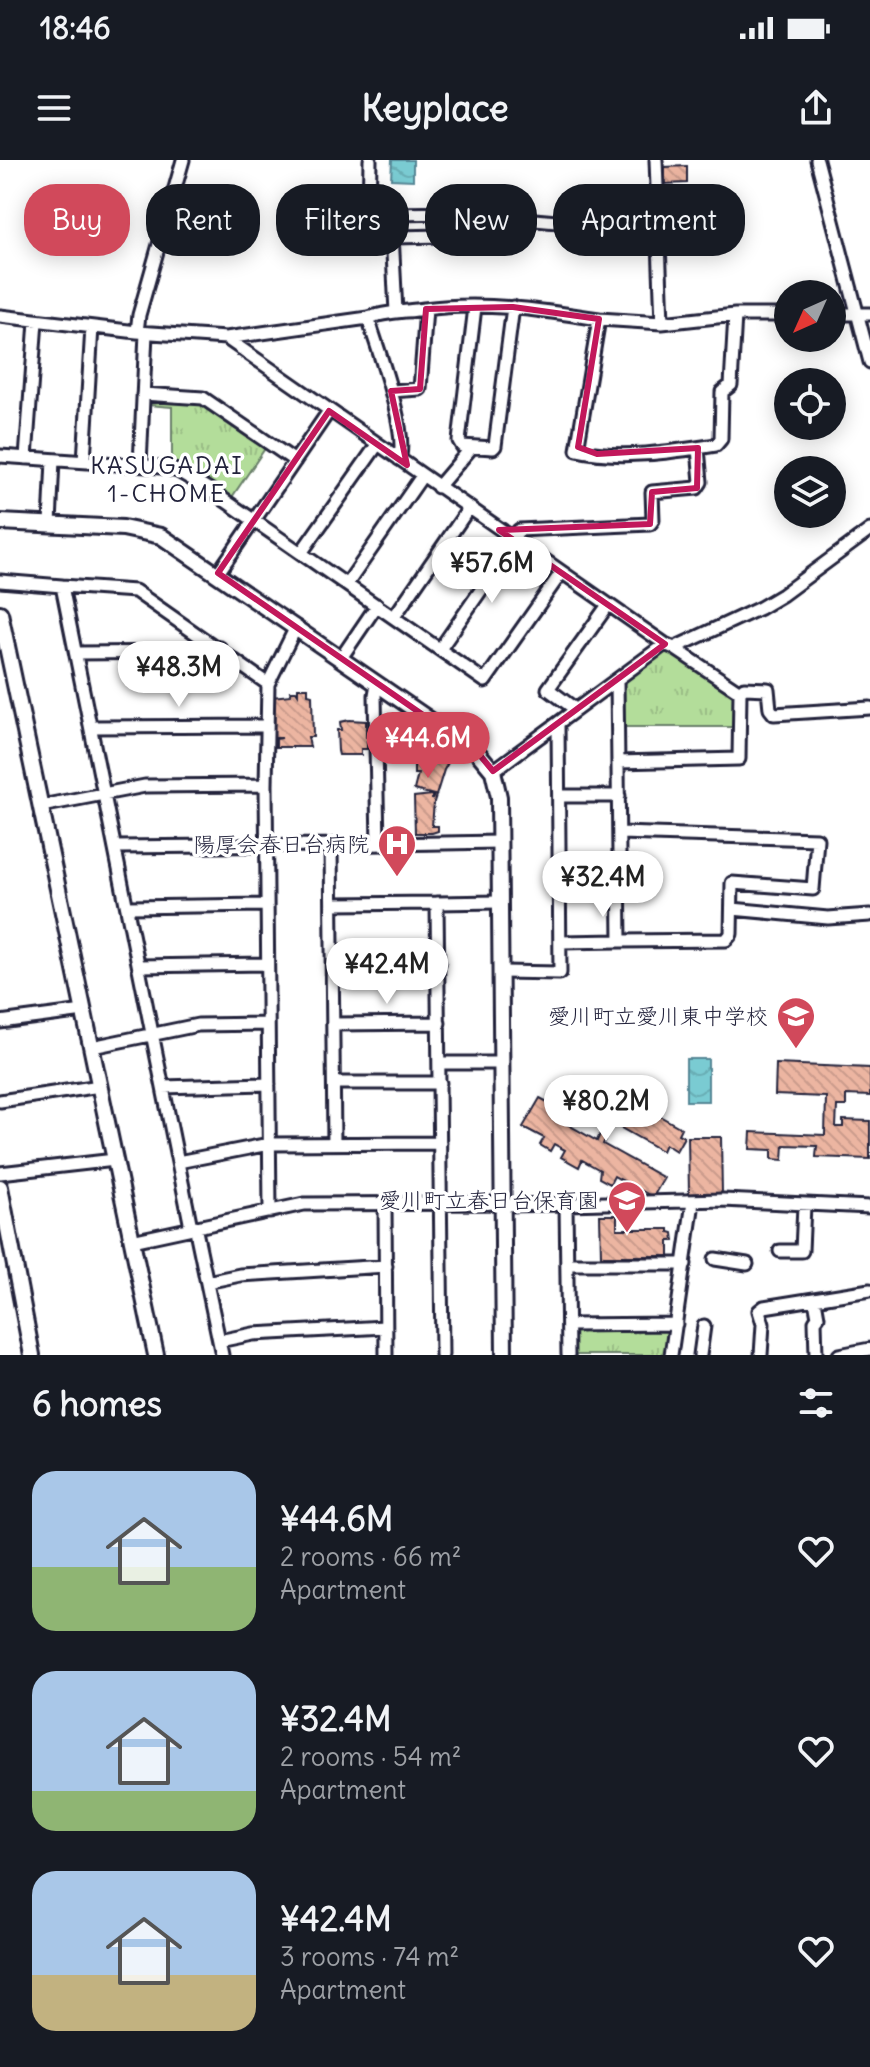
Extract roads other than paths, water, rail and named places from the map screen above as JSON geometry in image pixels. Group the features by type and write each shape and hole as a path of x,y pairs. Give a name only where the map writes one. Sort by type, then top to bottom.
{"street":[{"path":"140,465 143,394 139,315 183,160"},
{"path":"370,160 370,184"},
{"path":"656,160 657,184"},
{"path":"817,160 864,314 870,362"},
{"path":"409,214 459,213 553,222"},
{"path":"394,256 396,312"},
{"path":"660,256 662,323"},
{"path":"475,307 459,441 462,446 493,448 513,307"},
{"path":"0,316 142,333 226,338 426,309 513,307 599,319 662,323 735,315 774,315"},
{"path":"391,391 420,389 426,309"},
{"path":"707,392 722,392 731,385 735,315"},
{"path":"368,318 391,391 403,449 399,459"},
{"path":"599,319 573,450 597,454 716,445 721,439 722,392"},
{"path":"26,458 36,321"},
{"path":"84,461 92,327"},
{"path":"226,338 561,573 740,692"},
{"path":"489,386 503,388"},
{"path":"143,394 203,398 295,461"},
{"path":"218,573 329,411"},
{"path":"301,553 377,445"},
{"path":"438,487 472,447"},
{"path":"440,649 519,530 613,523 650,524 653,520 652,492 697,488 701,482 698,448"},
{"path":"0,456 161,467 186,475 485,681 561,573"},
{"path":"50,524 53,460"},
{"path":"347,584 422,476"},
{"path":"394,617 469,508"},
{"path":"0,522 144,531 177,545 478,753 493,771 499,797 504,1355"},
{"path":"493,771 575,709 670,646 782,595 870,530"},
{"path":"0,581 127,588 135,591 268,684"},
{"path":"62,586 178,1162 222,1355"},
{"path":"341,658 377,605"},
{"path":"575,709 548,689 608,605"},
{"path":"0,613 156,1355"},
{"path":"270,1212 266,726 268,684 296,627"},
{"path":"77,653 193,652 220,648"},
{"path":"617,680 620,941"},
{"path":"377,684 378,844"},
{"path":"618,762 739,759 740,692 744,688 768,689 770,709 774,714 870,708"},
{"path":"501,972 560,973 558,723"},
{"path":"92,727 266,726"},
{"path":"41,806 145,786 266,785"},
{"path":"559,796 619,796"},
{"path":"561,942 726,940 731,934 732,883 813,889 817,839 620,833"},
{"path":"116,847 499,842"},
{"path":"331,845 334,1143"},
{"path":"332,904 499,902"},
{"path":"437,903 442,1355"},
{"path":"128,907 267,905"},
{"path":"732,909 828,918 870,915"},
{"path":"334,963 439,964"},
{"path":"139,966 267,964"},
{"path":"0,1022 84,1011"},
{"path":"334,1024 439,1023"},
{"path":"92,1047 198,1025 267,1024"},
{"path":"440,1063 501,1063"},
{"path":"334,1083 440,1083"},
{"path":"163,1087 269,1084"},
{"path":"0,1101 100,1086"},
{"path":"178,1162 269,1144 440,1143"},
{"path":"0,1173 115,1160"},
{"path":"0,1187 32,1355"},
{"path":"132,1241 304,1204 566,1204 723,1200 870,1207"},
{"path":"671,1355 693,1202"},
{"path":"385,1203 386,1355"},
{"path":"566,1204 568,1355"},
{"path":"785,1255 802,1251 804,1205"},
{"path":"715,1259 747,1264"},
{"path":"567,1264 685,1264"},
{"path":"207,1282 240,1275 386,1266"},
{"path":"761,1355 763,1324 759,1311 764,1307 870,1290"},
{"path":"815,1300 818,1317 815,1321 816,1355"},
{"path":"568,1325 676,1324"},
{"path":"700,1355 704,1326"},
{"path":"219,1341 253,1334 385,1327"},
{"path":"839,1355 870,1349"}],"water":[{"path":"392,160 413,160 413,180 391,179"},
{"path":"686,1059 708,1059 708,1101 686,1101"}],"place":[{"name":"陽厚会春日台病院","path":"397,878"},
{"name":"愛川町立愛川東中学校","path":"796,1050"},
{"name":"愛川町立春日台保育園","path":"627,1234"}],"district":[{"name":"KASUGADAI 1-CHOME","path":"167,480"}]}
